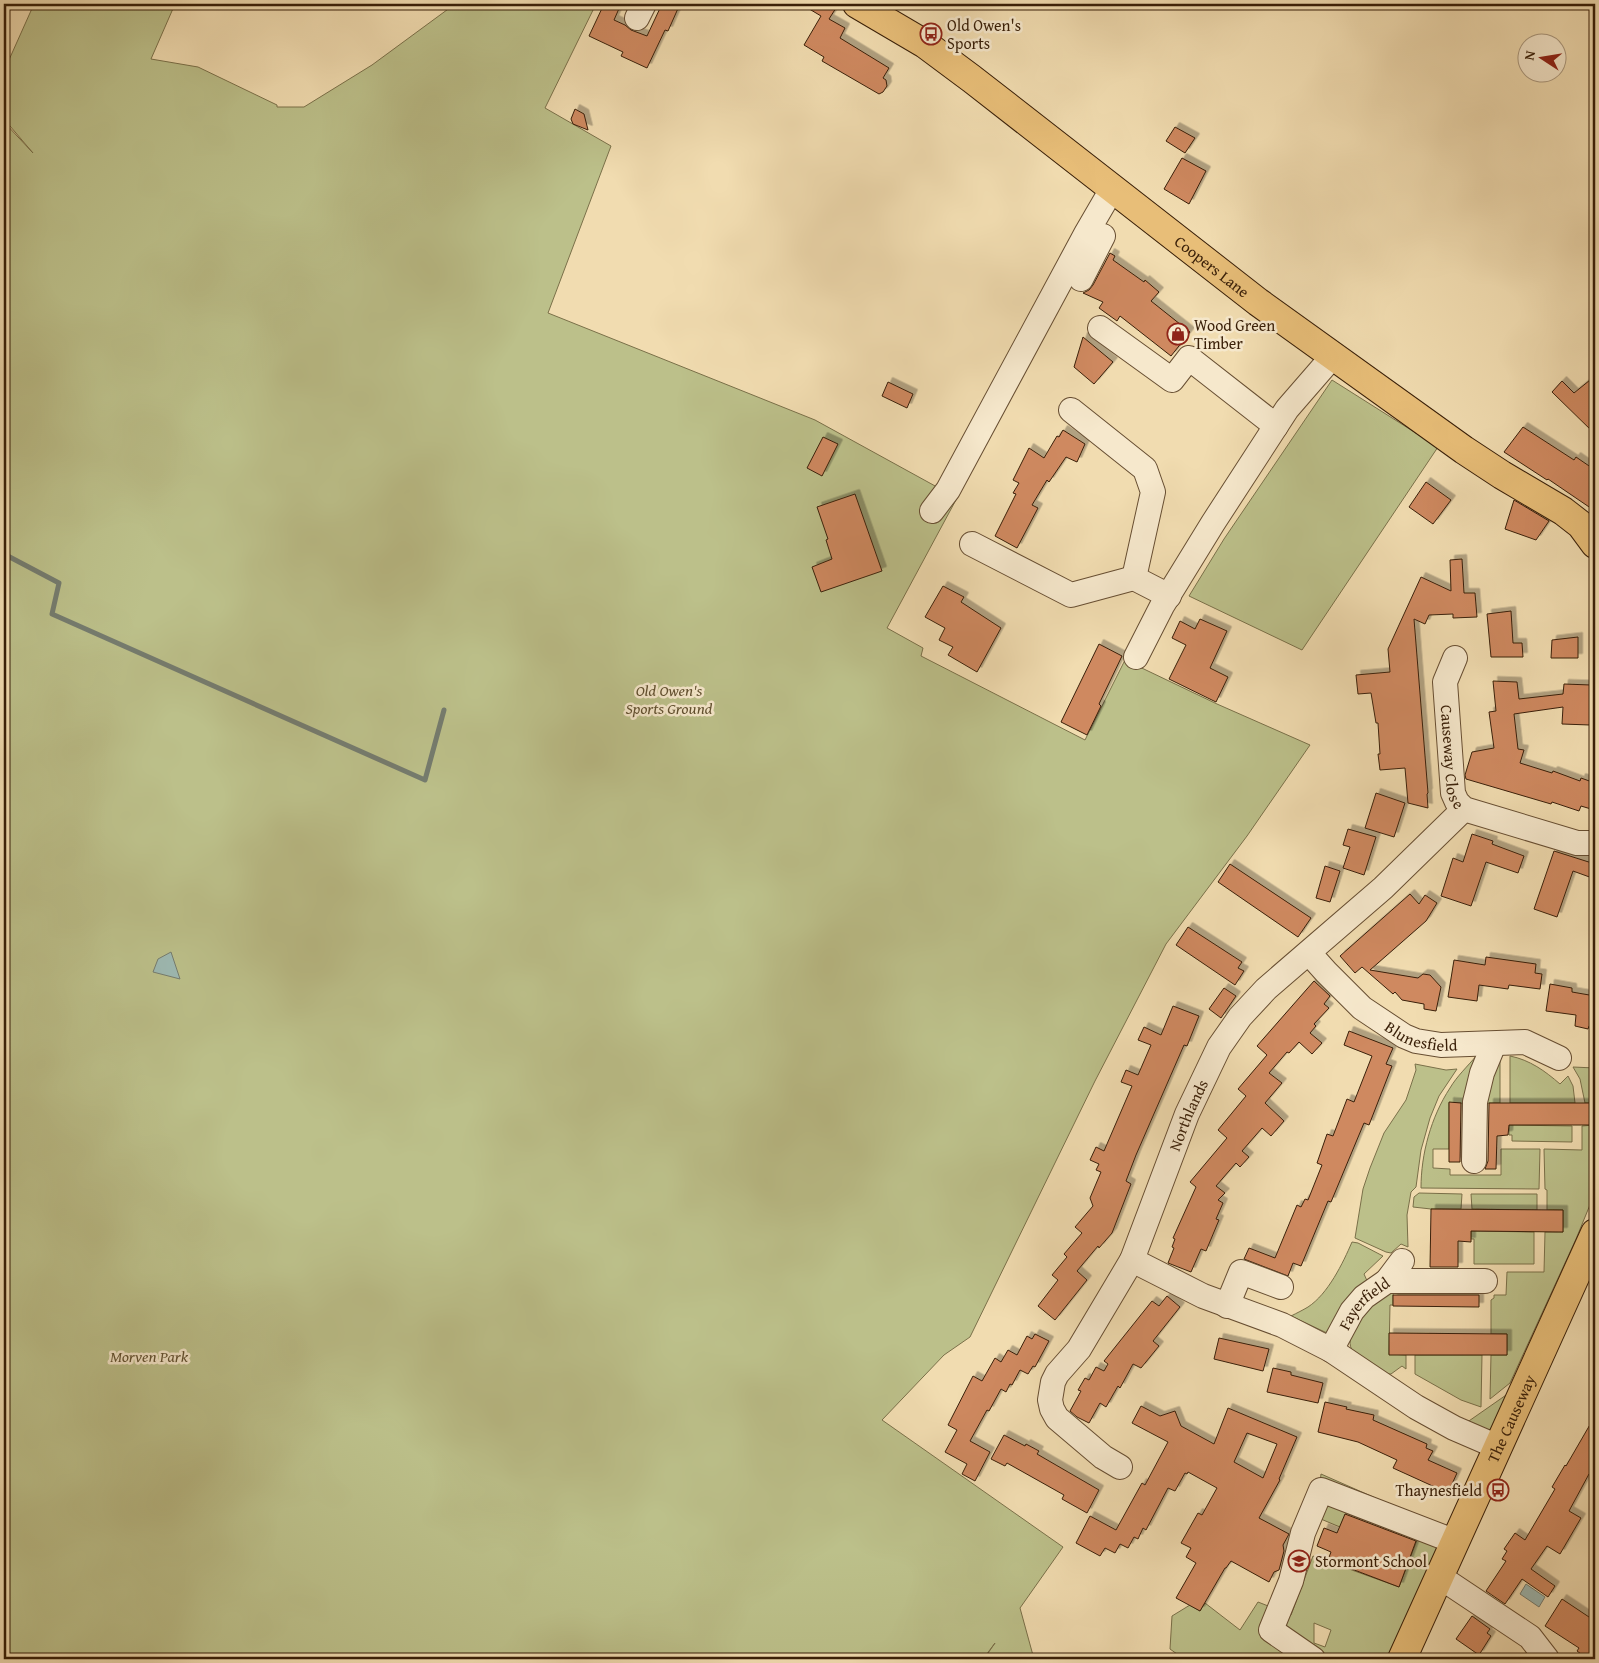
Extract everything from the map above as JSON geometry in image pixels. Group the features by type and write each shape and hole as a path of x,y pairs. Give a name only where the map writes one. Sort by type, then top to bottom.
{"main road":[{"name":"Coopers Lane","path":"857,4 924,44 972,79 1258,302 1332,356 1472,455 1563,511 1581,525 1595,544"},
{"name":"The Causeway","path":"1402,1659 1595,1233"}],"street":[{"path":"1081,279 1110,223 1118,194"},
{"path":"932,511 948,490 1087,232 1118,194"},
{"path":"1100,328 1172,380 1189,358 1276,426"},
{"path":"1136,657 1169,596 1213,523 1287,409 1332,356"},
{"path":"1070,410 1145,469 1153,492 1134,578"},
{"path":"972,544 1071,595 1134,578 1169,596"},
{"name":"Causeway Close","path":"1454,658 1445,682 1453,793 1457,802 1464,809 1577,843 1595,843"},
{"name":"Northlands","path":"1120,1467 1103,1457 1057,1418 1052,1409 1051,1390 1057,1374 1079,1349 1132,1260 1187,1114 1219,1046 1240,1017 1266,989 1383,888 1464,809"},
{"name":"Blunesfield","path":"1309,953 1362,1008 1404,1036 1416,1041 1441,1045 1525,1042 1559,1058"},
{"path":"1474,1161 1475,1102 1482,1074 1494,1044"},
{"path":"1132,1260 1203,1296 1282,1325 1330,1350 1416,1407 1454,1428 1498,1447"},
{"name":"Fayerfield","path":"1330,1350 1352,1311 1364,1297 1387,1281 1402,1261"},
{"path":"1227,1306 1241,1272 1281,1287"},
{"path":"1387,1281 1485,1281"},
{"path":"1313,1659 1271,1630 1291,1581 1303,1533 1321,1490 1456,1542"},
{"path":"1440,1577 1530,1637 1547,1659"}],"green space":[{"path":"34,4 175,4 151,59 198,67 277,105 277,107 304,107 372,65 455,4 596,4 545,108 611,146 548,313 815,420 957,498 887,628 923,648 921,656 1085,740 1125,660 1217,704 1310,745 1247,836 1166,944 1095,1081 970,1337 944,1355 882,1420 1063,1547 1020,1608 1034,1659 984,1659 995,1643 983,1659 10,1659 4,1655 4,122 33,153 4,119 4,71"},
{"path":"1332,380 1438,447 1302,650 1189,596 1224,539"},
{"path":"1477,1055 1464,1103 1449,1103 1449,1149 1433,1149 1433,1168 1450,1169 1450,1175 1501,1175 1501,1149 1540,1149 1539,1189 1421,1188 1425,1149 1437,1111 1459,1075"},
{"path":"1500,1055 1500,1103 1484,1103"},
{"path":"1510,1056 1524,1060 1537,1067 1560,1084 1568,1076 1573,1086 1575,1103 1510,1103"},
{"path":"1415,1064 1446,1070 1457,1069 1439,1096 1430,1118 1421,1150 1416,1187 1411,1192 1407,1215 1408,1247 1401,1244 1391,1253 1355,1238 1363,1189 1370,1168 1384,1133 1406,1100 1416,1070"},
{"path":"1573,1067 1595,1068 1595,1103 1585,1103 1580,1079"},
{"path":"1509,1125 1572,1126 1572,1142 1512,1141 1512,1135 1509,1135"},
{"path":"1595,1125 1594,1195 1576,1239 1510,1383 1490,1399 1491,1355 1507,1355 1507,1334 1491,1334 1491,1300 1494,1298 1494,1295 1506,1295 1507,1272 1544,1272 1545,1232 1563,1232 1563,1210 1547,1210 1544,1149 1582,1150 1582,1126"},
{"path":"1419,1193 1462,1194 1461,1209 1413,1207 1414,1197"},
{"path":"1471,1194 1537,1194 1537,1210 1472,1209"},
{"path":"1471,1231 1534,1232 1534,1264 1474,1264 1474,1239 1471,1239"},
{"path":"1352,1242 1358,1243 1383,1256 1364,1274 1368,1283 1327,1333 1291,1316 1308,1307 1322,1294 1339,1268"},
{"path":"1393,1291 1393,1305 1390,1305 1389,1354 1406,1355 1406,1369 1402,1366 1391,1374 1385,1374 1356,1354 1350,1346 1350,1340 1354,1328 1366,1310"},
{"path":"1415,1355 1482,1355 1481,1407 1461,1400 1415,1374"},
{"path":"1509,1393 1492,1429 1485,1431 1466,1423"},
{"path":"1321,1474 1448,1530 1389,1659 1184,1659 1170,1649 1172,1616 1190,1605 1200,1611 1205,1603 1240,1630 1258,1602 1291,1615 1313,1556 1399,1587 1417,1540 1346,1513 1340,1527 1316,1517","holes":["1314,1623 1331,1630 1325,1647 1314,1643"]}],"water":[{"path":"171,952 180,979 153,972 158,959"},
{"path":"1526,1584 1545,1597 1539,1607 1520,1594"}],"building":[{"path":"604,4 621,4 614,20 631,30 647,36 662,4 680,4 668,31 665,30 647,68 621,56 623,52 589,36"},
{"path":"801,4 828,4 836,8 829,19 845,28 840,38 889,68 883,78 886,80 887,86 883,92 879,94 822,61 824,57 804,45 821,16"},
{"path":"575,109 584,114 588,130 573,124 571,119"},
{"path":"1175,127 1195,138 1185,153 1166,141"},
{"path":"1182,158 1206,171 1189,204 1164,189"},
{"path":"1110,253 1115,256 1113,260 1144,282 1145,280 1159,292 1151,301 1190,332 1171,356 1120,316 1117,321 1099,308 1103,302 1083,293 1093,285"},
{"path":"1083,337 1113,362 1094,384 1074,367"},
{"path":"1595,376 1595,434 1552,392 1562,381 1574,393"},
{"path":"888,382 913,394 907,408 882,396"},
{"path":"1523,427 1574,460 1576,457 1595,470 1595,511 1504,452"},
{"path":"1063,430 1085,444 1077,462 1066,457 1049,482 1047,480 1032,505 1038,508 1017,548 995,536 1016,494 1013,493 1019,483 1013,480 1029,448 1044,458 1057,436 1059,437"},
{"path":"823,437 838,444 822,476 807,468"},
{"path":"1426,482 1451,500 1433,524 1409,507"},
{"path":"855,494 882,571 821,592 812,567 832,559 826,540 828,539 817,507"},
{"path":"1514,500 1549,521 1536,540 1505,529"},
{"path":"1462,559 1464,593 1475,593 1477,617 1453,618 1453,614 1429,615 1425,624 1414,619 1428,808 1408,803 1405,768 1380,770 1378,723 1376,723 1371,693 1358,694 1356,675 1390,672 1388,649 1421,577 1451,591 1450,560"},
{"path":"943,586 964,597 961,602 1001,628 977,672 948,655 953,647 939,640 945,628 925,617"},
{"path":"1511,611 1513,643 1522,643 1523,657 1491,657 1487,614"},
{"path":"1200,619 1227,631 1210,668 1228,677 1216,702 1169,679 1186,645 1172,638 1180,621 1195,629"},
{"path":"1578,637 1578,658 1551,658 1552,640"},
{"path":"1099,644 1122,656 1099,704 1101,706 1087,735 1061,722"},
{"path":"1493,681 1517,682 1519,699 1563,694 1564,684 1591,685 1590,703 1595,704 1595,722 1590,722 1590,725 1562,724 1563,707 1514,714 1518,749 1524,750 1520,763 1552,773 1553,771 1580,781 1581,778 1595,783 1595,796 1591,809 1581,806 1579,811 1466,779 1465,775 1472,752 1494,748 1489,712 1496,711"},
{"path":"1376,793 1405,803 1394,837 1365,828"},
{"path":"1348,829 1376,837 1364,875 1343,868 1350,847 1343,845"},
{"path":"1472,834 1493,841 1492,844 1524,856 1518,873 1486,862 1471,906 1441,896 1453,858 1463,862"},
{"path":"1554,851 1595,864 1595,879 1573,871 1557,917 1534,909"},
{"path":"1230,864 1311,918 1298,937 1218,882"},
{"path":"1325,866 1340,871 1330,902 1316,898"},
{"path":"1410,894 1419,904 1425,895 1437,903 1426,921 1370,970 1418,978 1423,974 1430,975 1441,987 1436,1011 1424,1009 1424,1004 1402,1000 1395,992 1393,994 1362,967 1355,973 1340,956"},
{"path":"1188,927 1242,962 1238,968 1244,971 1235,985 1176,945"},
{"path":"1486,957 1536,964 1535,973 1542,974 1540,989 1509,985 1508,989 1479,985 1477,1001 1448,997 1454,960 1485,965"},
{"path":"1314,981 1330,996 1324,1004 1329,1008 1314,1024 1316,1026 1310,1033 1322,1043 1312,1054 1299,1042 1289,1053 1287,1052 1269,1073 1282,1083 1265,1103 1284,1121 1271,1136 1262,1128 1242,1151 1249,1157 1240,1167 1236,1163 1216,1186 1225,1193 1218,1200 1223,1203 1216,1219 1219,1220 1206,1251 1201,1249 1191,1272 1168,1263 1174,1248 1172,1247 1175,1239 1173,1238 1196,1187 1190,1182 1227,1138 1218,1130 1246,1096 1238,1089 1267,1055 1257,1046"},
{"path":"1550,984 1572,988 1572,992 1595,996 1595,1027 1589,1026 1588,1029 1575,1026 1576,1015 1546,1011"},
{"path":"1224,988 1236,996 1221,1018 1209,1009"},
{"path":"1173,1006 1199,1016 1187,1046 1184,1045 1136,1155 1126,1181 1131,1184 1112,1233 1077,1271 1087,1280 1055,1320 1038,1306 1058,1280 1052,1275 1067,1257 1064,1254 1082,1233 1075,1227 1093,1206 1090,1198 1101,1172 1096,1170 1099,1164 1090,1160 1096,1147 1104,1151 1132,1086 1121,1082 1126,1070 1138,1075 1151,1045 1138,1040 1144,1027 1161,1035"},
{"path":"1349,1031 1393,1048 1386,1064 1392,1066 1369,1125 1364,1123 1331,1202 1328,1201 1301,1266 1293,1263 1288,1276 1244,1259 1249,1248 1275,1258 1297,1205 1301,1207 1305,1199 1308,1200 1322,1165 1317,1163 1327,1134 1333,1136 1347,1099 1354,1102 1372,1056 1344,1045"},
{"path":"1449,1102 1461,1103 1460,1162 1449,1162"},
{"path":"1489,1103 1595,1103 1595,1125 1509,1125 1508,1135 1497,1136 1496,1169 1485,1169 1488,1161"},
{"path":"1431,1209 1563,1210 1563,1232 1471,1231 1471,1242 1458,1241 1458,1267 1430,1267"},
{"path":"1393,1295 1479,1295 1479,1307 1393,1306"},
{"path":"1167,1296 1180,1307 1153,1341 1159,1346 1141,1368 1133,1364 1120,1388 1118,1386 1106,1407 1100,1403 1089,1423 1077,1417 1070,1411 1081,1391 1078,1390 1085,1378 1089,1380 1096,1367 1104,1371 1108,1364 1104,1361 1152,1301 1159,1306"},
{"path":"1389,1333 1507,1334 1507,1355 1389,1355"},
{"path":"1035,1334 1049,1341 1035,1367 1033,1366 1028,1374 1020,1370 1006,1392 1001,1389 970,1441 990,1452 975,1481 962,1474 967,1464 945,1452 957,1430 948,1425 973,1376 982,1381 995,1358 1001,1362 1008,1350 1017,1355 1027,1336 1032,1339"},
{"path":"1219,1338 1269,1349 1263,1371 1214,1359"},
{"path":"1273,1368 1291,1372 1291,1375 1323,1383 1318,1403 1267,1392"},
{"path":"1325,1402 1374,1415 1373,1420 1427,1444 1426,1448 1433,1451 1428,1460 1457,1473 1448,1493 1393,1468 1397,1460 1358,1442 1318,1432"},
{"path":"1141,1406 1160,1416 1175,1411 1181,1426 1214,1444 1228,1408 1297,1437 1280,1480 1259,1518 1289,1534 1283,1545 1284,1551 1279,1570 1274,1572 1269,1582 1231,1561 1200,1611 1176,1598 1196,1563 1186,1557 1191,1548 1181,1543 1198,1513 1202,1515 1217,1488 1188,1472 1187,1474 1185,1473 1175,1491 1168,1488 1146,1530 1143,1528 1138,1539 1134,1537 1128,1548 1120,1544 1115,1553 1105,1548 1100,1556 1076,1543 1090,1516 1116,1530 1142,1483 1145,1485 1168,1442 1132,1423","holes":["1247,1433 1277,1444 1263,1478 1234,1462"]},
{"path":"1595,1416 1595,1478 1589,1474 1569,1511 1581,1518 1560,1554 1547,1546 1531,1569 1555,1586 1548,1597 1522,1579 1505,1604 1486,1591 1506,1561 1502,1559 1507,1551 1504,1549 1515,1533 1525,1540 1555,1489 1552,1487"},
{"path":"1004,1435 1039,1451 1037,1454 1099,1490 1087,1513 1062,1499 1064,1495 1007,1463 1005,1466 991,1459"},
{"path":"1345,1514 1416,1541 1399,1587 1328,1560 1331,1552 1317,1546 1324,1528 1337,1533"},
{"path":"1562,1599 1595,1621 1595,1649 1588,1659 1577,1651 1579,1648 1545,1626"},
{"path":"1472,1616 1490,1629 1487,1633 1491,1636 1479,1655 1456,1639"}],"waterway":[{"path":"4,554 59,583 52,614 425,780 444,710"}],"place":[{"name":"Old Owen's Sports","path":"931,34"},
{"name":"Wood Green Timber","path":"1178,334"},
{"name":"Thaynesfield","path":"1498,1490"},
{"name":"Stormont School","path":"1299,1561"}],"park label":[{"name":"Old Owen's Sports Ground","path":"669,699"},
{"name":"Morven Park","path":"149,1356"}]}
